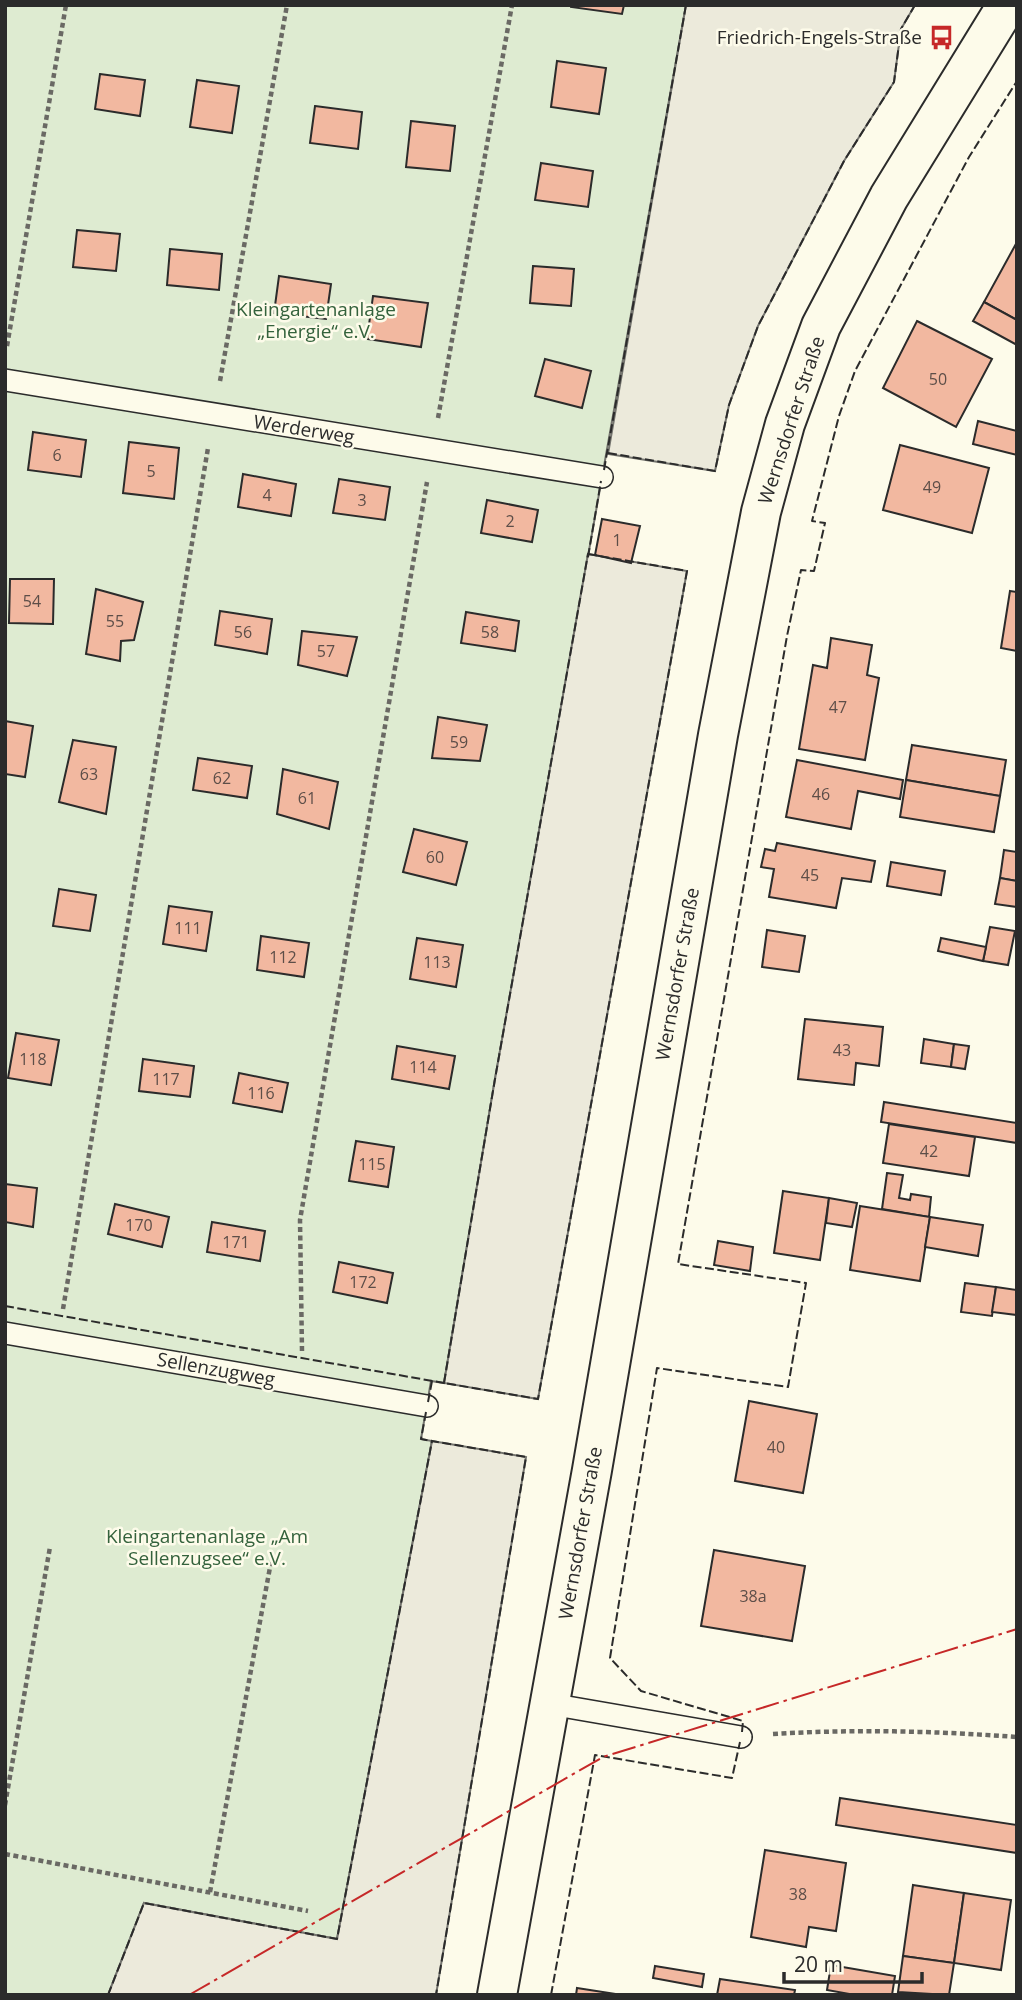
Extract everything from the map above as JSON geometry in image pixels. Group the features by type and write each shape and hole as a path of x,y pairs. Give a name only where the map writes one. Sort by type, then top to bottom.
{"main road":[{"name":"Wernsdorfer Straße","path":"497,1995 716,747 768,487 785,425 821,326 889,197 1007,5"}],"lane":[{"name":"Werderweg","path":"5,380 602,477"},
{"name":"Sellenzugweg","path":"5,1334 427,1406"},
{"path":"550,1704 741,1737"}],"path":[{"path":"5,353 66,5"},
{"path":"57,1341 214,415 287,5"},
{"path":"303,1384 300,1220 432,451 512,5"},
{"path":"5,1805 50,1547"},
{"path":"210,1892 271,1562"},
{"path":"741,1737 835,1731 1017,1737"},
{"path":"5,1854 308,1911"}],"green space":[{"name":"Kleingartenanlage „Energie“ e.V.","path":"5,5 686,5 495,1079 444,1383 431,1381 421,1439 432,1441 337,1939 144,1903 108,1995 5,1995"}],"shaded area":[{"path":"686,5 915,5 901,29 894,82 844,161 758,326 729,405 715,471 608,454"},
{"path":"588,554 687,571 538,1399 444,1383"},
{"path":"432,1441 526,1457 436,1995 108,1995 144,1903 337,1939"}],"building":[{"path":"571,5 624,5 622,14"},
{"path":"557,61 606,68 599,114 551,107"},
{"path":"100,74 145,80 140,116 95,109"},
{"path":"197,80 239,86 232,133 190,127"},
{"path":"315,106 362,112 358,149 310,143"},
{"path":"411,121 455,126 450,171 406,167"},
{"path":"541,163 593,171 588,207 535,200"},
{"path":"77,230 120,234 116,271 73,267"},
{"path":"1017,242 1017,320 984,302"},
{"path":"170,249 222,254 219,290 167,285"},
{"path":"533,266 574,269 571,306 530,303"},
{"path":"279,276 331,284 326,319 274,313"},
{"path":"373,296 428,303 421,347 367,339"},
{"path":"984,302 1017,320 1017,345 973,321"},
{"path":"917,321 992,359 956,427 883,388"},
{"path":"545,359 591,371 582,408 535,396"},
{"path":"978,421 1017,431 1017,455 973,444"},
{"path":"33,432 86,440 81,477 28,470"},
{"path":"129,442 179,448 174,499 123,493"},
{"path":"900,445 989,468 972,533 883,510"},
{"path":"243,474 296,484 291,516 238,507"},
{"path":"339,479 390,487 385,520 333,513"},
{"path":"487,500 538,510 532,542 481,533"},
{"path":"602,519 640,526 631,563 595,555"},
{"path":"10,579 54,579 53,624 9,623"},
{"path":"96,589 143,602 134,640 121,641 120,661 86,654"},
{"path":"1010,591 1017,592 1017,651 1001,648"},
{"path":"220,611 272,619 267,654 215,645"},
{"path":"466,612 519,621 515,651 461,643"},
{"path":"302,631 357,637 347,676 298,665"},
{"path":"831,638 872,645 867,675 879,678 865,760 799,749 813,665 827,668"},
{"path":"438,717 487,725 480,761 432,758"},
{"path":"5,721 33,726 25,777 5,774"},
{"path":"73,740 116,747 106,814 59,802"},
{"path":"912,745 1006,760 1000,796 906,780"},
{"path":"198,758 252,766 247,798 193,790"},
{"path":"797,760 903,780 900,799 858,791 851,829 786,817"},
{"path":"283,769 338,782 329,829 277,814"},
{"path":"906,780 1000,796 994,832 900,817"},
{"path":"414,829 467,842 456,885 403,872"},
{"path":"777,843 875,861 871,882 842,878 836,908 769,897 774,869 761,867 765,849 775,851"},
{"path":"1004,850 1017,852 1017,881 1000,878"},
{"path":"891,862 945,871 941,895 887,886"},
{"path":"1000,878 1017,881 1017,907 995,904"},
{"path":"59,889 96,895 90,931 53,926"},
{"path":"169,906 212,912 206,951 163,944"},
{"path":"990,927 1015,931 1008,965 983,961"},
{"path":"767,930 805,936 799,972 762,967"},
{"path":"261,936 309,943 304,977 257,970"},
{"path":"417,938 463,945 456,987 410,979"},
{"path":"941,938 986,947 983,961 938,951"},
{"path":"805,1019 883,1027 879,1066 856,1063 854,1085 798,1079"},
{"path":"16,1033 59,1040 51,1085 8,1078"},
{"path":"924,1039 954,1044 951,1067 921,1063"},
{"path":"954,1044 969,1046 965,1069 951,1067"},
{"path":"397,1046 455,1056 449,1089 392,1079"},
{"path":"143,1059 194,1066 190,1097 139,1091"},
{"path":"239,1073 288,1083 282,1112 233,1103"},
{"path":"884,1102 1017,1123 1017,1143 881,1122"},
{"path":"889,1124 975,1137 969,1176 883,1163"},
{"path":"356,1141 394,1147 388,1187 349,1181"},
{"path":"887,1173 903,1175 899,1198 910,1200 911,1194 931,1197 929,1217 882,1209"},
{"path":"5,1184 37,1188 33,1227 5,1222"},
{"path":"783,1191 829,1198 820,1260 774,1253"},
{"path":"829,1198 857,1203 852,1227 826,1223"},
{"path":"115,1204 169,1217 162,1247 108,1234"},
{"path":"860,1206 930,1217 920,1281 850,1270"},
{"path":"930,1217 983,1225 978,1256 925,1247"},
{"path":"212,1222 265,1231 260,1261 207,1252"},
{"path":"718,1241 753,1247 750,1271 714,1265"},
{"path":"339,1262 393,1273 387,1303 333,1292"},
{"path":"965,1283 996,1287 992,1316 961,1312"},
{"path":"996,1287 1017,1290 1017,1315 992,1312"},
{"path":"749,1401 817,1414 803,1493 735,1481"},
{"path":"714,1550 805,1566 792,1641 701,1626"},
{"path":"840,1798 1017,1825 1017,1853 836,1825"},
{"path":"765,1850 846,1863 836,1931 809,1927 806,1947 751,1937"},
{"path":"913,1885 964,1893 954,1963 903,1956"},
{"path":"964,1893 1011,1900 1001,1970 954,1963"},
{"path":"903,1956 954,1963 949,1995 898,1992"},
{"path":"831,1965 895,1976 892,1995 855,1995 827,1990"},
{"path":"655,1966 704,1974 702,1987 653,1978"},
{"path":"720,1979 795,1990 794,1995 717,1995"},
{"path":"577,1988 622,1995 576,1995"}],"fence":[{"path":"604,470 686,5"},
{"path":"608,453 715,471 729,405 758,326 844,161 894,82 901,29 915,5"},
{"path":"742,1732 743,1721 641,1691 610,1658 657,1368 788,1387 806,1283 678,1264 787,636 801,570 814,571 825,523 812,521 839,416 855,371 969,157 1017,81"},
{"path":"588,557 601,481"},
{"path":"588,554 687,571 538,1399 444,1383 588,554"},
{"path":"5,1306 444,1383 445,1381"},
{"path":"428,1402 432,1381"},
{"path":"426,1412 421,1439 432,1441"},
{"path":"108,1995 144,1903 337,1939 432,1441 526,1457 436,1995"},
{"path":"551,1995 595,1755 732,1778 740,1742"}],"power":[{"path":"189,1995 603,1757 1017,1629"}],"place":[{"name":"Friedrich-Engels-Straße","path":"942,37"}],"park label":[{"name":"Kleingartenanlage „Am Sellenzugsee“ e.V.","path":"207,1547"}]}
